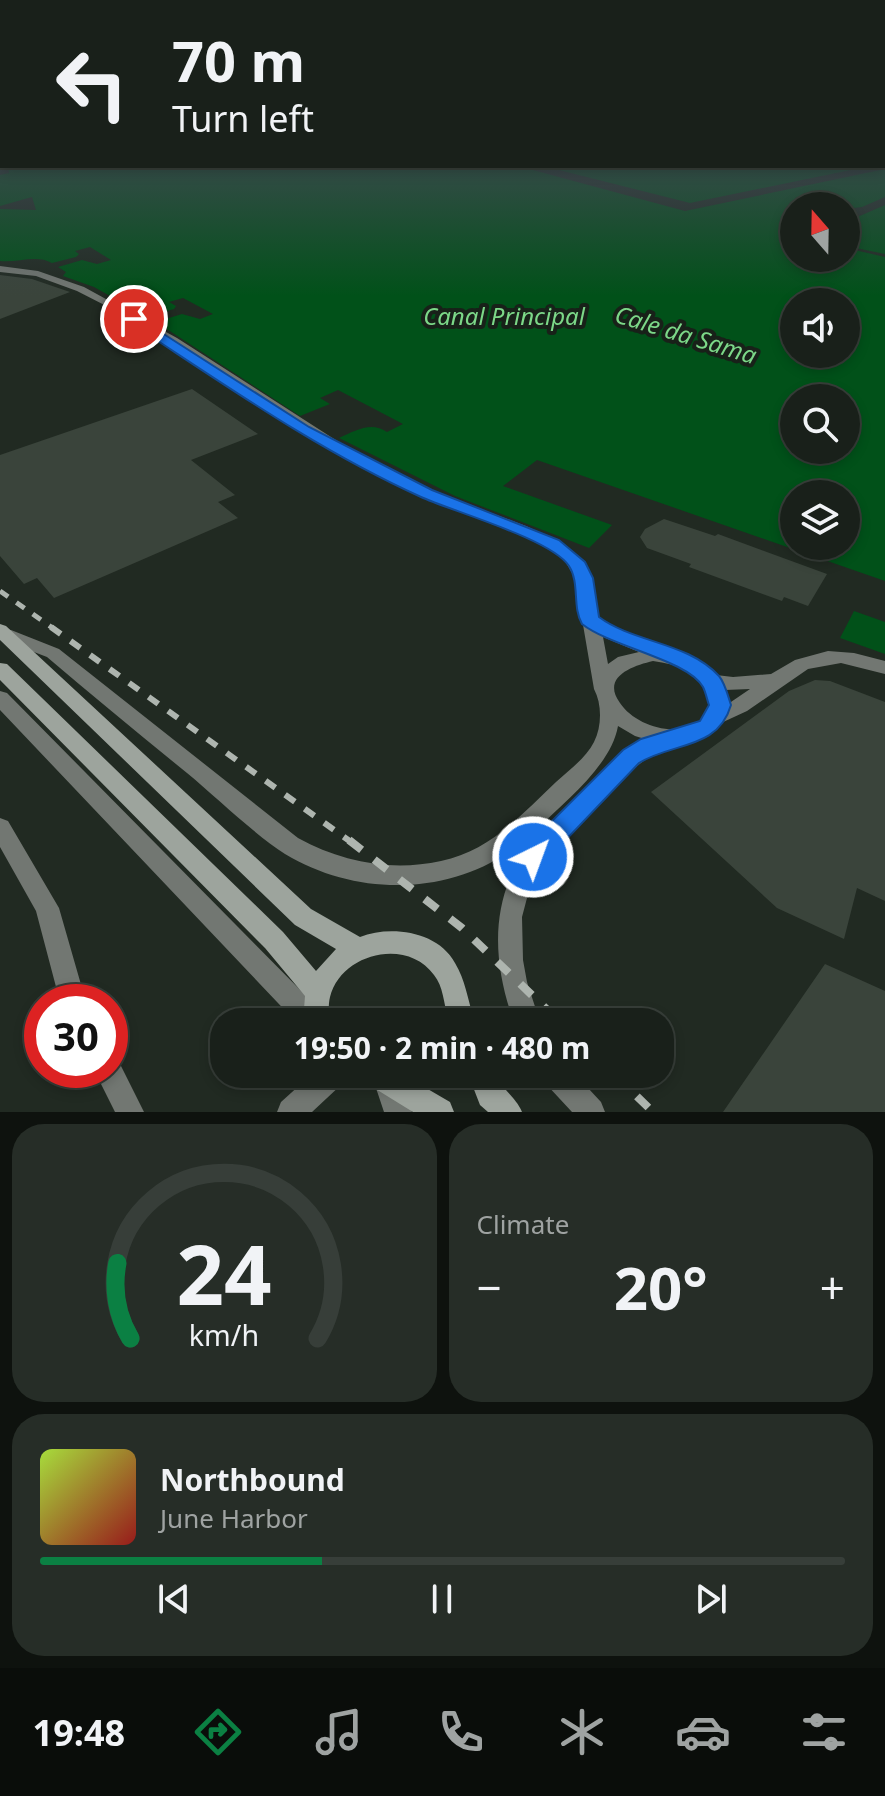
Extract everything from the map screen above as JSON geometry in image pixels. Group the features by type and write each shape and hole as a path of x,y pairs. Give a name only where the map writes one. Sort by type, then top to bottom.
{"main road":[{"path":"2,632 303,917 356,948"},
{"path":"0,669 274,940 318,993"},
{"path":"316,1008 318,993 332,966 356,948 386,940 415,944 439,961 454,986 459,1008"},
{"path":"398,1088 440,1112"},
{"path":"487,1088 490,1095 508,1112"}],"street":[{"path":"0,269 17,268 79,288 161,334 304,430 426,493 553,544 576,562 583,578 610,728 604,747 529,821 490,853 470,862 412,874 349,872 307,856 290,845 53,653 2,632"},
{"path":"522,1008 514,985 509,945 510,919 522,875 549,838 631,757 649,746 708,727 720,705 711,681 693,666 604,631 589,620"},
{"path":"670,657 653,655 623,660 605,678 606,698 621,720 638,730 658,736 678,737"},
{"path":"716,717 752,701 774,680 816,658 831,655 859,658 885,668"},
{"path":"711,681 733,684 774,680"},
{"path":"0,698 301,1008"},
{"path":"0,827 47,908 68,984"},
{"path":"117,1088 130,1112"},
{"path":"291,1112 317,1088"},
{"path":"385,1088 398,1112"},
{"path":"569,1088 591,1112"}],"water":[{"name":"Canal Principal","path":"0,192 614,192 685,211 776,192 885,192 885,197 860,207 860,192 780,192 780,272 860,272 860,251 885,257 885,581 825,560 860,560 860,480 780,480 780,544 537,460 503,486 612,525 589,548 455,496 339,438 369,427 387,432 403,424 338,390 320,398 330,404 300,416 156,322 182,314 200,319 213,314 183,298 169,302 176,306 174,309 148,317 94,287 63,276 66,272 58,267 82,260 97,264 111,260 90,247 75,251 79,254 76,257 52,263 40,259 0,261 0,209 36,210 32,197 0,206"},
{"path":"646,192 744,192 690,203"},
{"path":"885,205 885,254 860,249 860,216"},
{"path":"854,611 885,622 885,654 840,638"}],"building":[{"path":"0,275 32,279 70,292 0,319"},
{"path":"192,389 258,434 191,460 235,495 218,502 238,518 54,598 37,578 24,584 0,556 0,455"},
{"path":"664,519 715,536 718,534 780,557 780,560 789,560 827,574 808,606 784,597 782,601 647,548 640,537 645,529"},
{"path":"815,680 830,681 885,702 885,901 857,888 844,939 777,908 651,792 789,691"},
{"path":"825,964 885,991 885,1112 723,1112"}],"railway":[{"path":"0,591 54,629"},
{"path":"51,627 351,842"},
{"path":"349,840 462,928 545,1008"},
{"path":"628,1088 653,1112"}],"route":[{"path":"134,319 304,430 426,493 553,544 576,562 583,578 589,620 604,631 686,662 711,681 720,705 708,727 649,746 631,757 533,857"}],"water label":[{"name":"Cale da Sama","path":"686,334"}]}
